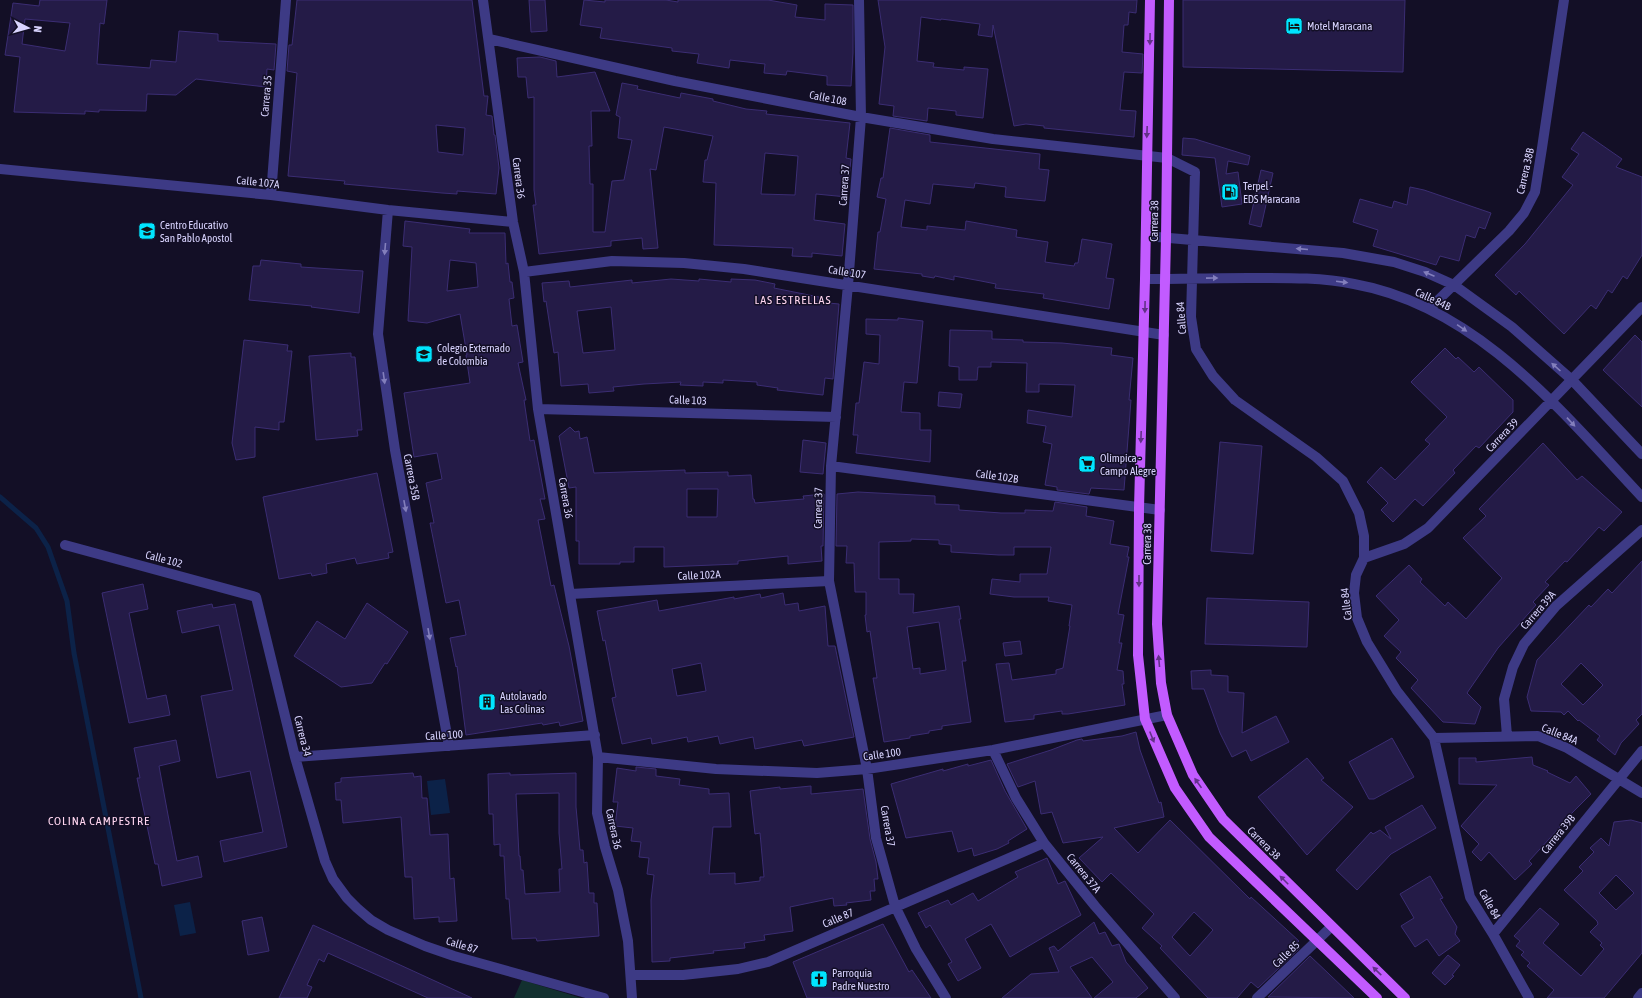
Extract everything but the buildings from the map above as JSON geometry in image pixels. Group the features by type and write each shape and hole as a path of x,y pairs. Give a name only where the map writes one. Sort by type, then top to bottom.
{"main road":[{"name":"Carrera 38","path":"1150,0 1144,333 1139,508 1138,655 1145,719 1175,788 1209,837 1376,998"},
{"name":"Carrera 38","path":"1169,0 1166,238 1157,631 1161,683 1167,715 1193,775 1223,819 1331,927 1405,998"}],"street":[{"name":"Carrera 35","path":"271,195 286,0"},
{"name":"Carrera 36","path":"483,0 512,222 524,272 538,409 595,735 598,757 597,813 605,847 618,890 628,941 632,998"},
{"name":"Carrera 37","path":"859,0 862,117 831,466 829,581 867,769 876,838 895,906 916,948 946,998"},
{"name":"Carrera 38B","path":"1430,308 1509,231 1524,213 1535,192 1564,0"},
{"name":"Calle 108","path":"489,39 675,82 993,140 1167,158"},
{"name":"Calle 84","path":"1167,158 1195,172 1191,317 1196,348 1212,376 1235,400 1316,457 1343,480 1359,513 1364,536 1364,558 1356,575 1354,593 1358,618 1367,642 1397,691 1434,738 1470,897 1529,998"},
{"name":"Calle 107A","path":"0,169 271,195 388,210 512,222"},
{"name":"Carrera 35B","path":"388,210 378,334 395,450 449,746"},
{"name":"Calle 84B","path":"1146,236 1343,253 1394,262 1425,272 1454,285 1512,327 1572,380 1642,454"},
{"name":"Calle 107","path":"524,272 612,261 684,263 744,269 1164,335"},
{"name":"Calle 84B","path":"1145,279 1316,279 1354,284 1391,293 1430,308 1460,326 1502,357 1551,401 1642,497"},
{"name":"Carrera 39","path":"1364,558 1404,544 1428,528 1642,307"},
{"name":"Calle 103","path":"538,409 836,417"},
{"name":"Calle 102B","path":"831,466 1160,510"},
{"name":"Carrera 39A","path":"1507,736 1504,699 1513,667 1524,644 1556,606 1642,530"},
{"name":"Calle 102","path":"65,545 256,597"},
{"name":"Calle 102A","path":"570,594 829,581"},
{"name":"Carrera 34","path":"256,597 296,757 325,861 333,879"},
{"name":"Calle 100","path":"598,757 716,769 817,773 867,769 992,750 1167,715"},
{"name":"Calle 100","path":"296,757 595,735"},
{"name":"Calle 84A","path":"1434,738 1538,736 1567,748 1642,793"},
{"name":"Carrera 37A","path":"992,750 1016,798 1044,843 1095,906 1175,998"},
{"name":"Carrera 39B","path":"1493,934 1642,751"},
{"name":"Calle 87","path":"631,975 683,975 738,969 760,964 1044,843"},
{"name":"Calle 87","path":"333,879 357,908 371,920 388,930 425,946 460,958 604,998"},
{"name":"Calle 85","path":"1257,998 1331,927"},
{"path":"1638,998 1642,993"}],"green space":[{"path":"522,980 581,998 514,998"}],"water":[{"path":"445,779 450,813 431,815 427,781"},
{"path":"190,902 196,933 180,936 174,905"}],"waterway":[{"path":"0,497 36,528 48,547 67,601 74,653 141,998"}],"place":[{"name":"Motel Maracana","path":"1294,26"},
{"name":"Terpel - EDS Maracana","path":"1230,192"},
{"name":"Centro Educativo San Pablo Apostol","path":"147,231"},
{"name":"Colegio Externado de Colombia","path":"424,354"},
{"name":"Olímpica - Campo Alegre","path":"1087,464"},
{"name":"Autolavado Las Colinas","path":"487,702"},
{"name":"Parroquia Padre Nuestro","path":"819,979"}],"district":[{"name":"LAS ESTRELLAS","path":"793,300"},
{"name":"COLINA CAMPESTRE","path":"99,821"}]}
